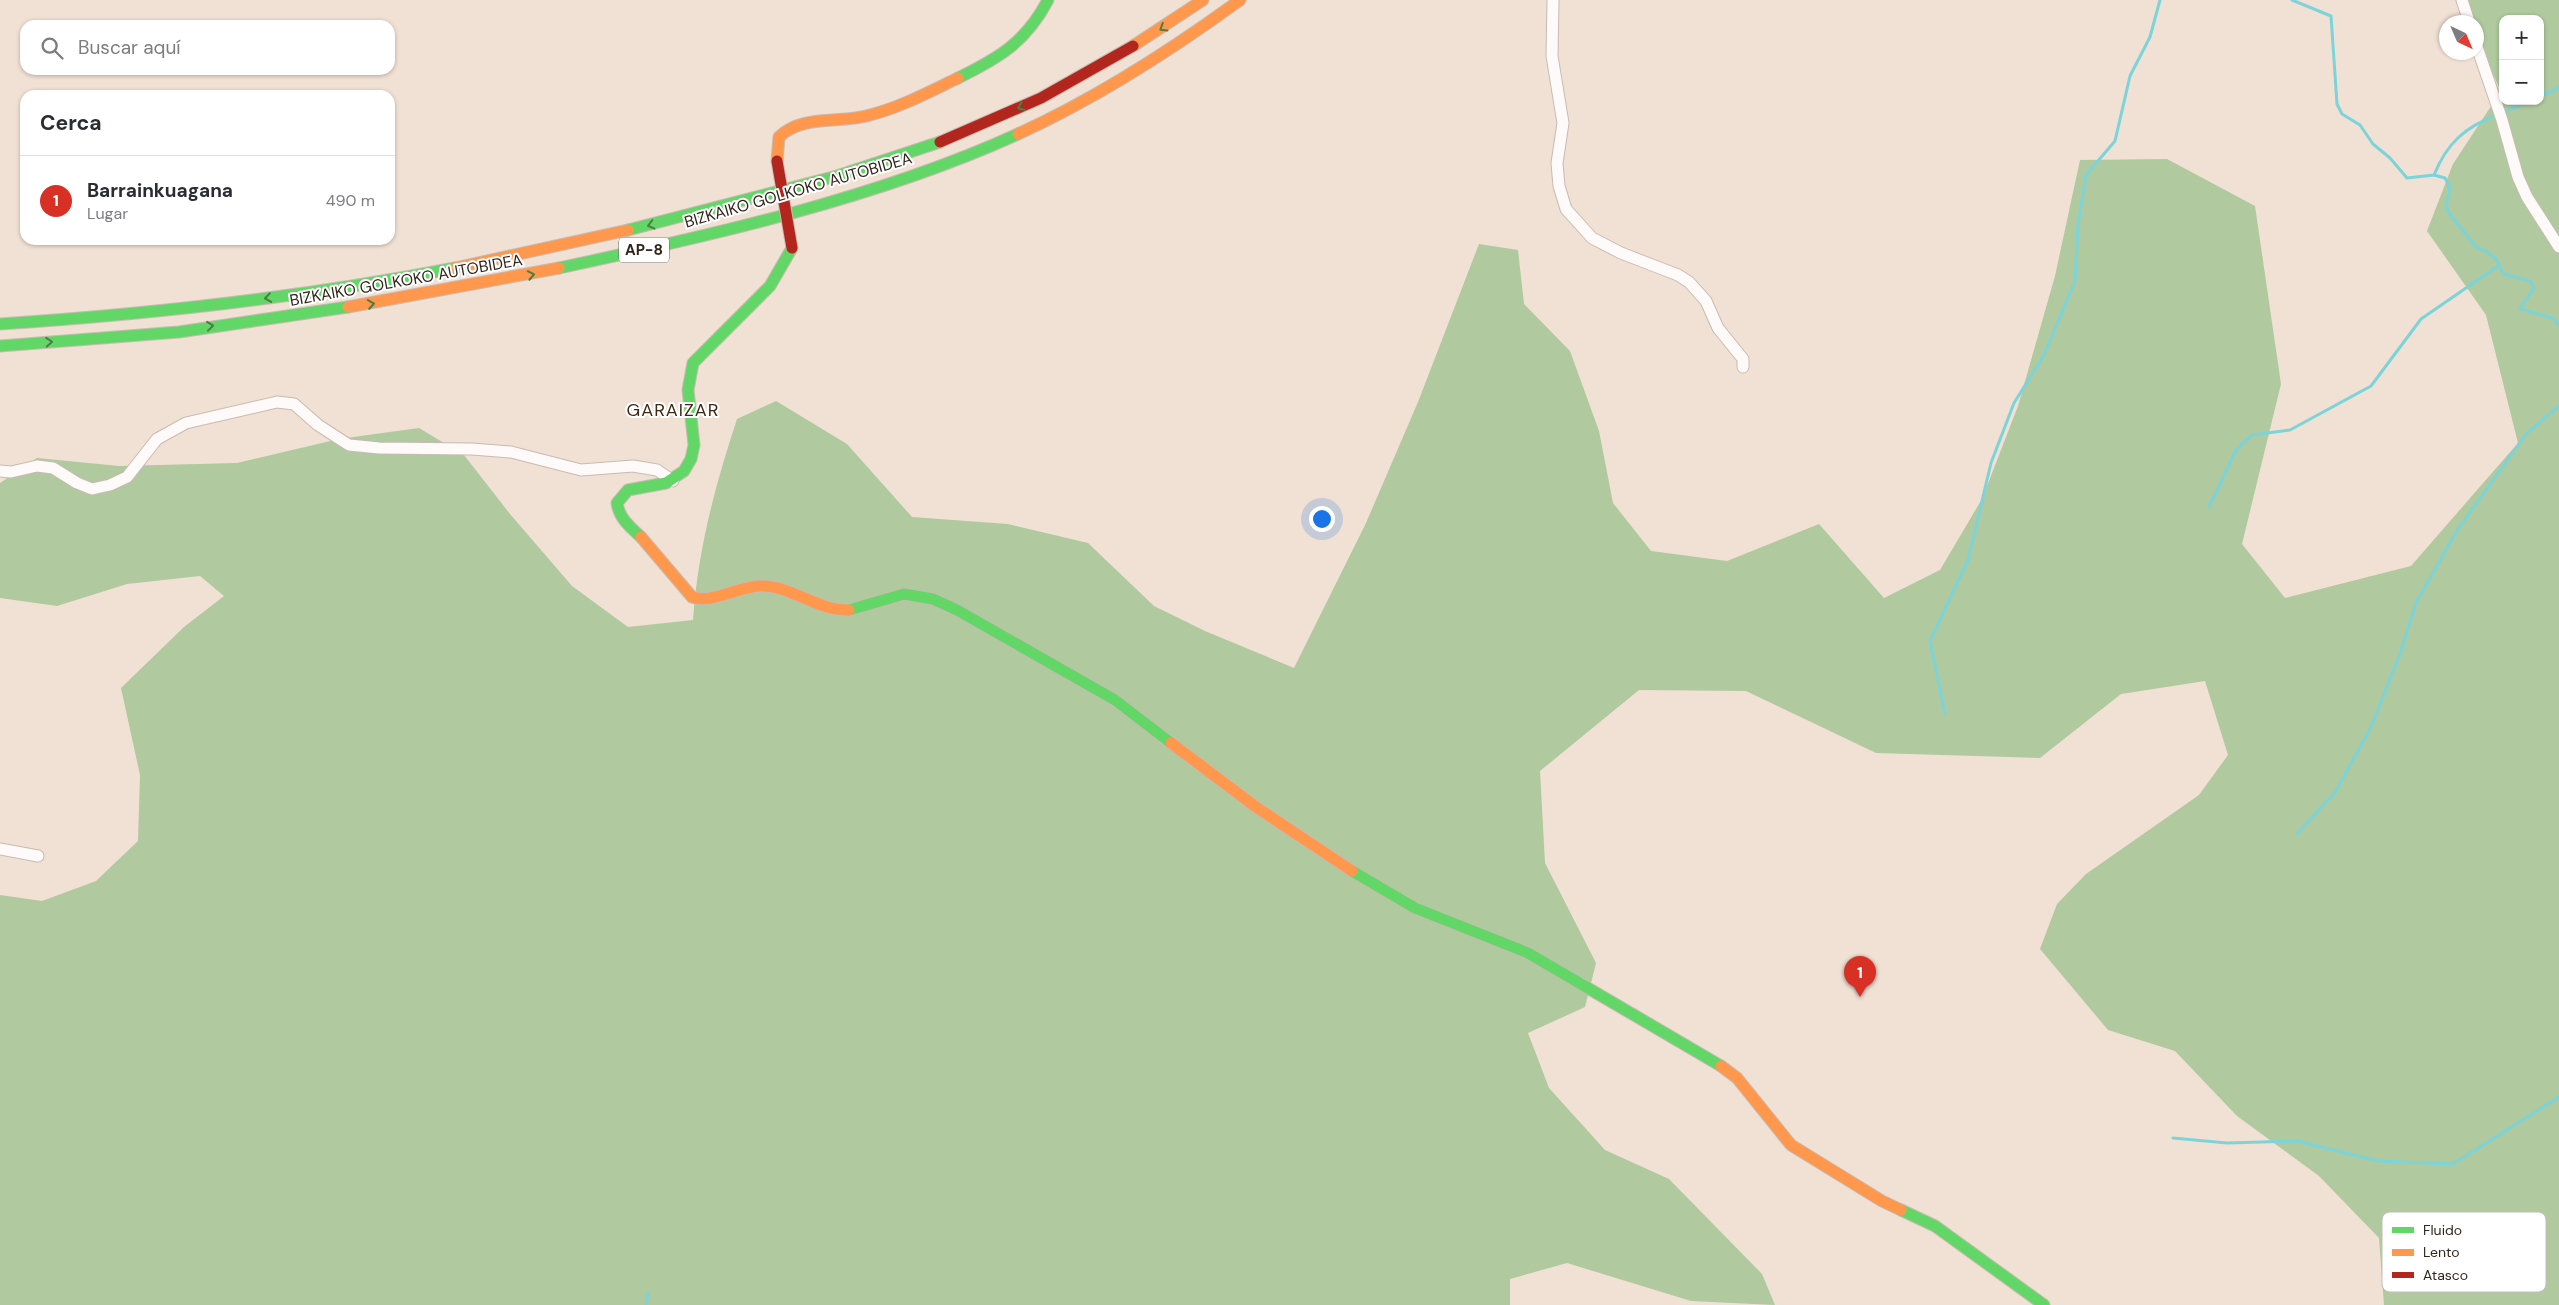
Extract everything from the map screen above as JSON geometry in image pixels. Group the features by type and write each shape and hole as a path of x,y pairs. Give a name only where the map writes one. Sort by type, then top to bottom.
{"main road":[{"path":"1048,0 1028,30 1000,57 921,96 891,108 855,119 801,122 791,125 779,137 777,161 792,248 784,269 758,300 693,363 688,385 695,444 685,470 673,481 628,490 621,496 618,510 624,522 652,547 692,597 701,600 711,599 736,589 761,586 777,589 828,609 848,610 904,594 933,599 957,610 1022,649 1115,700 1256,807 1328,857 1384,891 1415,908 1528,953 1710,1058 1736,1078 1792,1145 1882,1201 1935,1226 2044,1305"},
{"name":"BIZKAIKO GOLKOKO AUTOBIDEA","path":"0,324 171,310 385,282 602,237 814,183 936,144 1042,98 1126,51 1203,0"},
{"name":"BIZKAIKO GOLKOKO AUTOBIDEA","path":"0,346 249,322 378,303 610,258 833,200 997,143 1083,102 1184,40 1240,0"}],"street":[{"path":"1553,0 1552,56 1563,123 1557,163 1559,186 1566,209 1592,238 1678,275 1689,282 1706,301 1718,328 1743,359 1744,367"},
{"path":"2462,0 2467,15"},
{"path":"2481,60 2502,120 2518,177 2527,197 2559,246"},
{"path":"0,471 11,472 38,466 53,468 76,483 92,489 110,485 127,477 157,439 186,423 277,402 294,404 318,425 349,445 379,448 472,449 511,452 581,470 633,466 657,470 673,481"},
{"path":"0,850 38,856"}],"green space":[{"path":"2457,0 2559,0 2559,1305 2384,1305 2383,1292 2546,1292 2546,1212 2382,1212 2382,1278 2379,1238 2319,1176 2237,1116 2175,1051 2108,1030 2040,949 2057,904 2086,874 2199,795 2228,755 2205,681 2121,694 2040,758 1876,753 1746,691 1639,690 1540,771 1545,863 1596,963 1585,1007 1528,1033 1549,1088 1605,1150 1669,1179 1762,1274 1775,1305 1691,1301 1567,1263 1510,1279 1510,1305 0,1305 0,895 42,901 96,881 138,841 140,775 121,688 184,627 224,596 200,576 127,584 57,606 0,598 0,483 37,458 119,466 237,463 339,439 419,428 464,455 510,514 572,586 628,627 693,620 703,543 737,419 776,401 847,444 912,517 1008,524 1088,543 1154,606 1205,631 1294,668 1366,523 1418,402 1479,244 1518,250 1524,304 1570,351 1599,431 1613,503 1651,551 1727,561 1819,524 1884,598 1940,570 1982,499 2018,406 2055,276 2080,160 2167,159 2255,206 2281,384 2242,544 2285,598 2411,566 2518,443 2486,315 2427,231 2453,164 2499,94 2499,105 2544,105 2544,15 2499,15 2499,87 2484,56 2484,15 2464,15"}],"waterway":[{"path":"1945,714 1930,641 1968,560 1991,463 2014,403 2044,355 2075,281 2078,225 2086,175 2115,141 2130,76 2150,37 2160,0"},
{"path":"2292,0 2331,16 2337,104 2342,114 2360,125 2373,144 2390,158 2407,178 2434,175 2445,178 2450,188 2446,205 2448,212 2477,248 2486,251 2497,260 2503,274 2530,281 2534,288 2520,309 2553,318 2559,325"},
{"path":"2544,94 2559,88"},
{"path":"2503,113 2521,105"},
{"path":"2434,175 2445,154 2458,138 2475,125 2497,115"},
{"path":"2209,507 2236,450 2252,435 2290,430 2371,386 2421,319 2498,266"},
{"path":"2297,834 2336,791 2371,727 2400,654 2416,603 2456,532 2526,434 2559,406"},
{"path":"2173,1138 2227,1143 2297,1141 2378,1161 2453,1164 2559,1097"},
{"path":"646,1305 648,1293"}],"traffic: fast":[{"path":"958,78 999,56 1021,38 1048,0"},
{"path":"559,268 674,243 851,196 964,157 1018,134"},
{"path":"628,230 837,176 940,142"},
{"path":"641,537 623,518 617,503 628,490 666,483 684,471 691,459 694,445 688,390 693,363 770,286 792,248"},
{"path":"0,324 172,310 229,303 342,288 455,268"},
{"path":"0,346 179,332 348,307"},
{"path":"849,610 904,594 933,599 957,610 1115,700 1171,743"},
{"path":"1352,871 1415,908 1528,953 1721,1066"},
{"path":"1901,1210 1935,1226 2044,1305"}],"traffic: slow":[{"path":"1133,46 1203,0"},
{"path":"1018,134 1076,105 1132,73 1240,0"},
{"path":"777,161 779,137 799,125 810,122 858,118 881,112 915,99 958,78"},
{"path":"455,268 628,230"},
{"path":"348,307 559,268"},
{"path":"641,537 692,597 700,599 716,597 760,586 782,589 826,607 849,610"},
{"path":"1171,743 1256,807 1352,871"},
{"path":"1721,1066 1737,1078 1791,1145 1882,1201 1901,1210"}],"traffic: jam":[{"path":"940,142 1041,98 1133,46"},
{"path":"777,161 792,248"}],"place":[{"name":"Barrainkuagana","path":"1860,997"}],"district":[{"name":"GARAIZAR","path":"673,410"}]}
